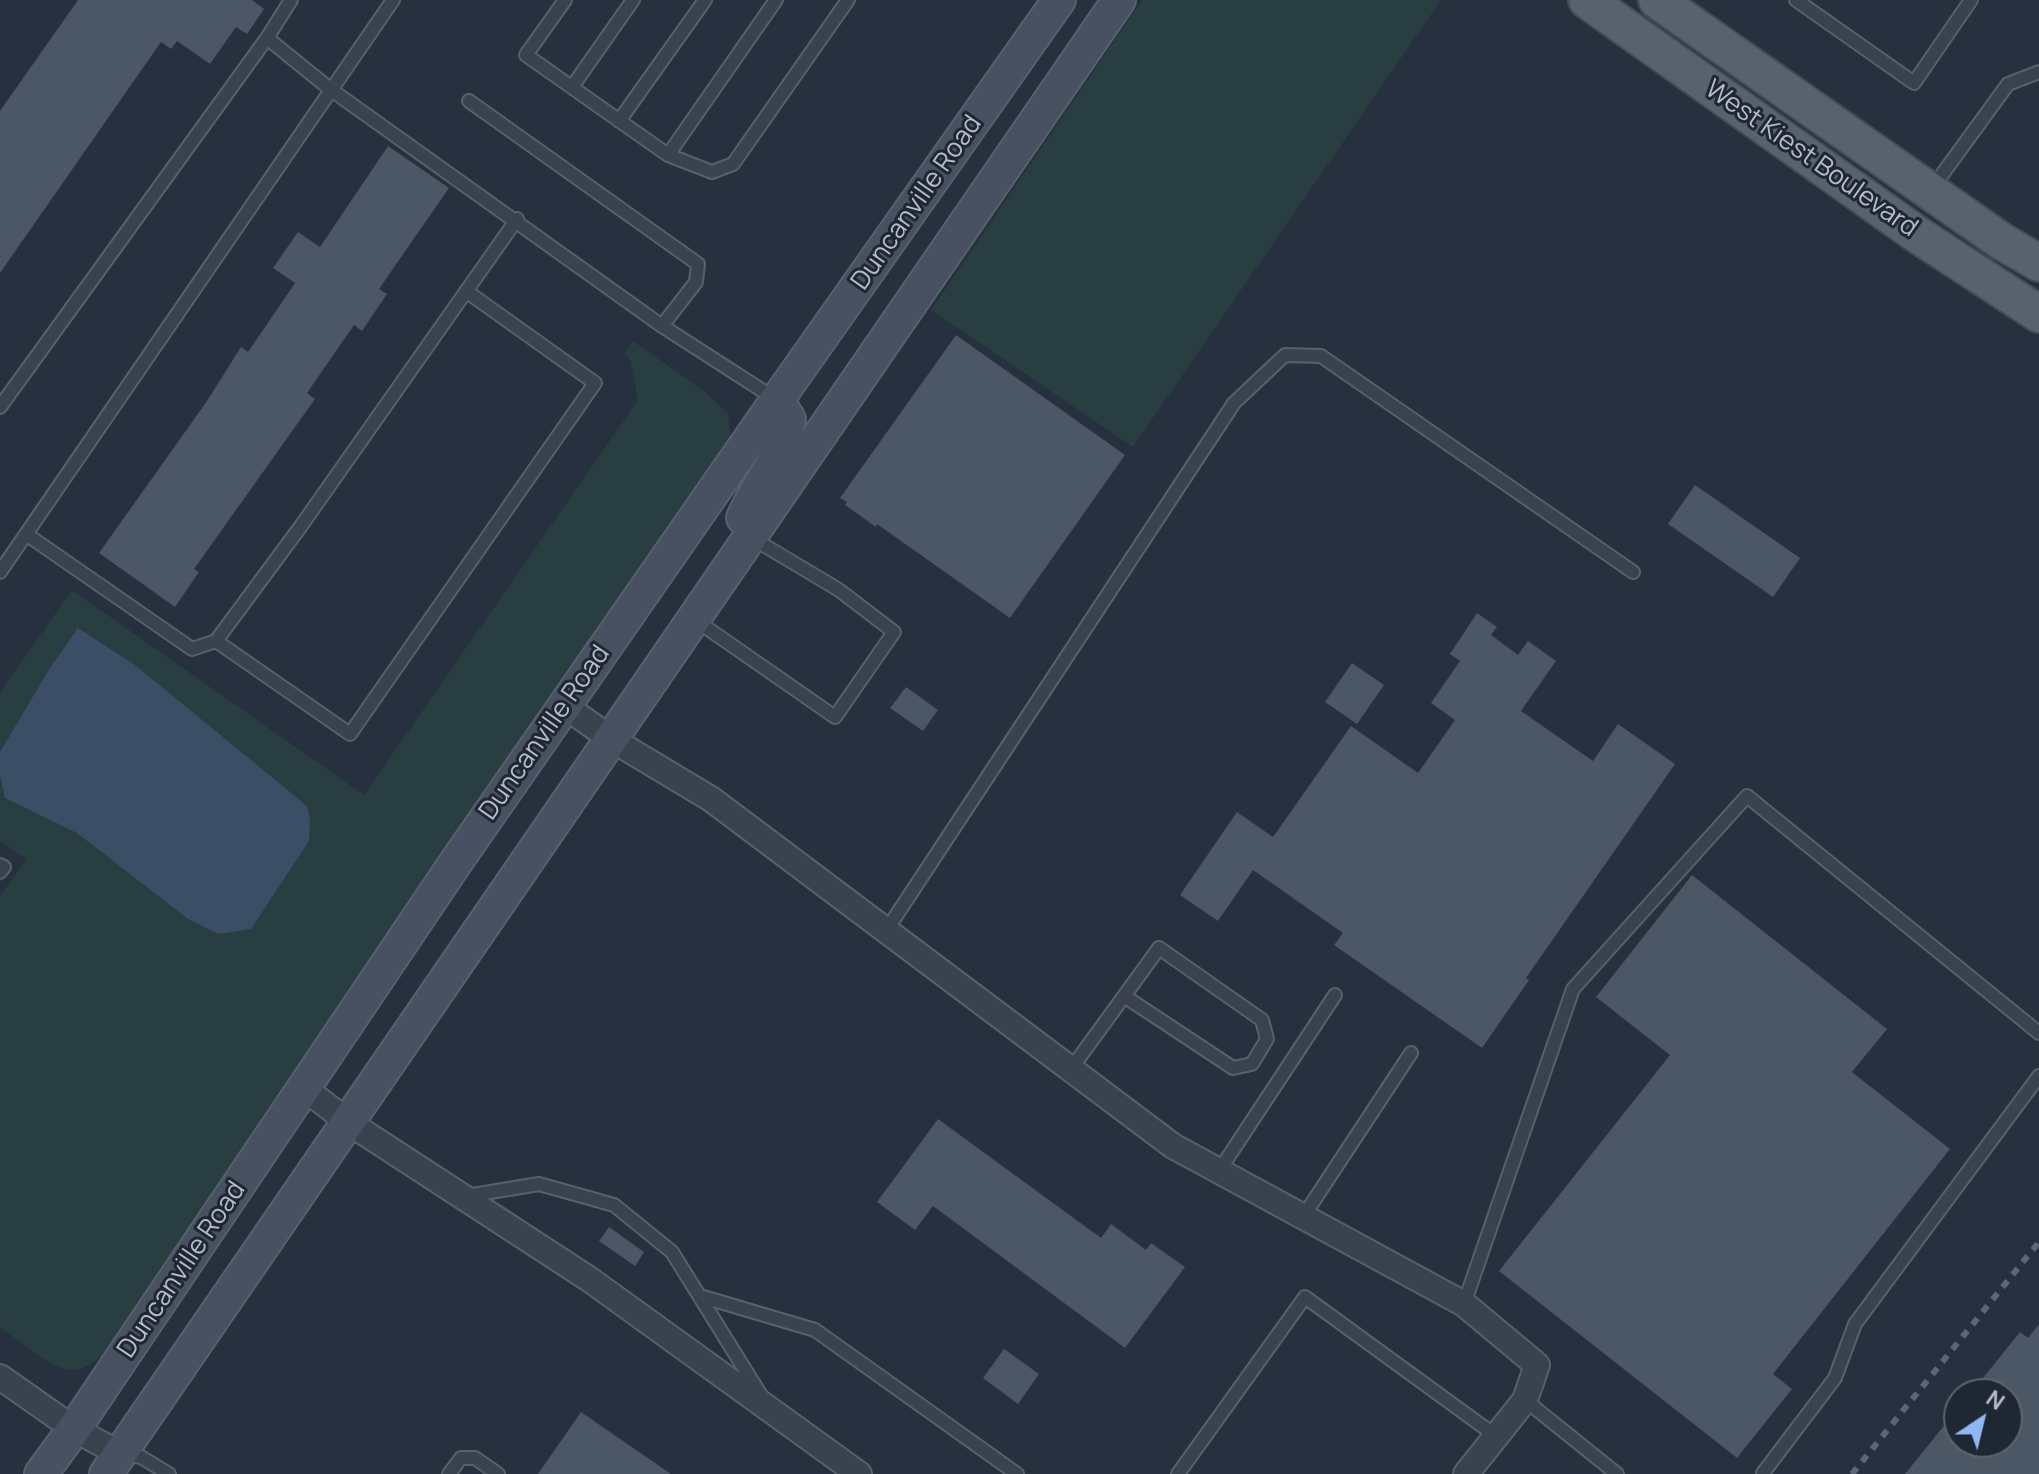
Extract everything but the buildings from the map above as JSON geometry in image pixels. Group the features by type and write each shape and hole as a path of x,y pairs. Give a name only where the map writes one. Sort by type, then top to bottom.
{"main road":[{"name":"Duncanville Road","path":"41,1474 565,706 1059,0"},
{"name":"Duncanville Road","path":"113,1464 1119,0"},
{"name":"West Kiest Boulevard","path":"1587,0 1888,214 2039,314"},
{"name":"West Kiest Boulevard","path":"1657,0 2001,241 2039,263"},
{"path":"1888,214 1921,185"},
{"path":"777,400 825,428"},
{"path":"750,536 743,518 786,438 789,419 777,400"}],"street":[{"path":"565,706 611,739 711,799 1173,1146 1464,1304 1537,1365 1525,1400 1466,1474"},
{"path":"304,1088 348,1122 589,1279 859,1474"},
{"path":"0,1377 74,1429 113,1464"}],"lane":[{"path":"0,407 267,38 291,0"},
{"path":"0,572 393,0"},
{"path":"565,0 526,55 668,155 712,172 733,164 848,0"},
{"path":"572,87 633,0"},
{"path":"619,121 705,0"},
{"path":"668,155 776,0"},
{"path":"1796,0 1914,83 1971,0"},
{"path":"267,38 330,89 517,219 662,326 777,400"},
{"path":"1921,185 2008,84 2039,72"},
{"path":"469,101 698,264 696,282 662,326"},
{"path":"26,534 192,649 216,641 517,219"},
{"path":"216,641 350,734 595,383 466,291"},
{"path":"886,931 1234,403 1285,355 1321,356 1633,572"},
{"path":"694,619 835,717 894,632 839,590 750,536"},
{"path":"1464,1304 1573,989 1747,796 2039,1033"},
{"path":"0,865 4,867 0,872"},
{"path":"1071,1069 1124,996 1159,948 1262,1020 1267,1039 1252,1064 1233,1068 1124,996"},
{"path":"1219,1171 1335,995"},
{"path":"1303,1217 1411,1053"},
{"path":"1763,1473 1835,1378 1855,1324 2039,1076"},
{"path":"463,1196 539,1184 614,1205 672,1252 770,1410"},
{"path":"700,1296 815,1330 1017,1474"},
{"path":"1178,1474 1305,1297 1496,1436"},
{"path":"1525,1400 1617,1474"},
{"path":"113,1464 141,1457 169,1474"},
{"path":"449,1474 461,1458 475,1458 498,1474"}],"green space":[{"path":"1142,0 1441,0 1133,447 931,310"},
{"path":"633,341 704,391 728,413 731,448 107,1352 77,1370 65,1369 45,1360 0,1327 0,896 26,859 0,841 0,692 72,590 364,795 638,400 630,360 624,354"}],"water":[{"path":"78,628 135,665 307,806 309,841 251,929 218,934 188,919 77,833 5,798 0,775 0,752 50,668"}],"railway":[{"path":"1852,1474 2039,1242"}]}
